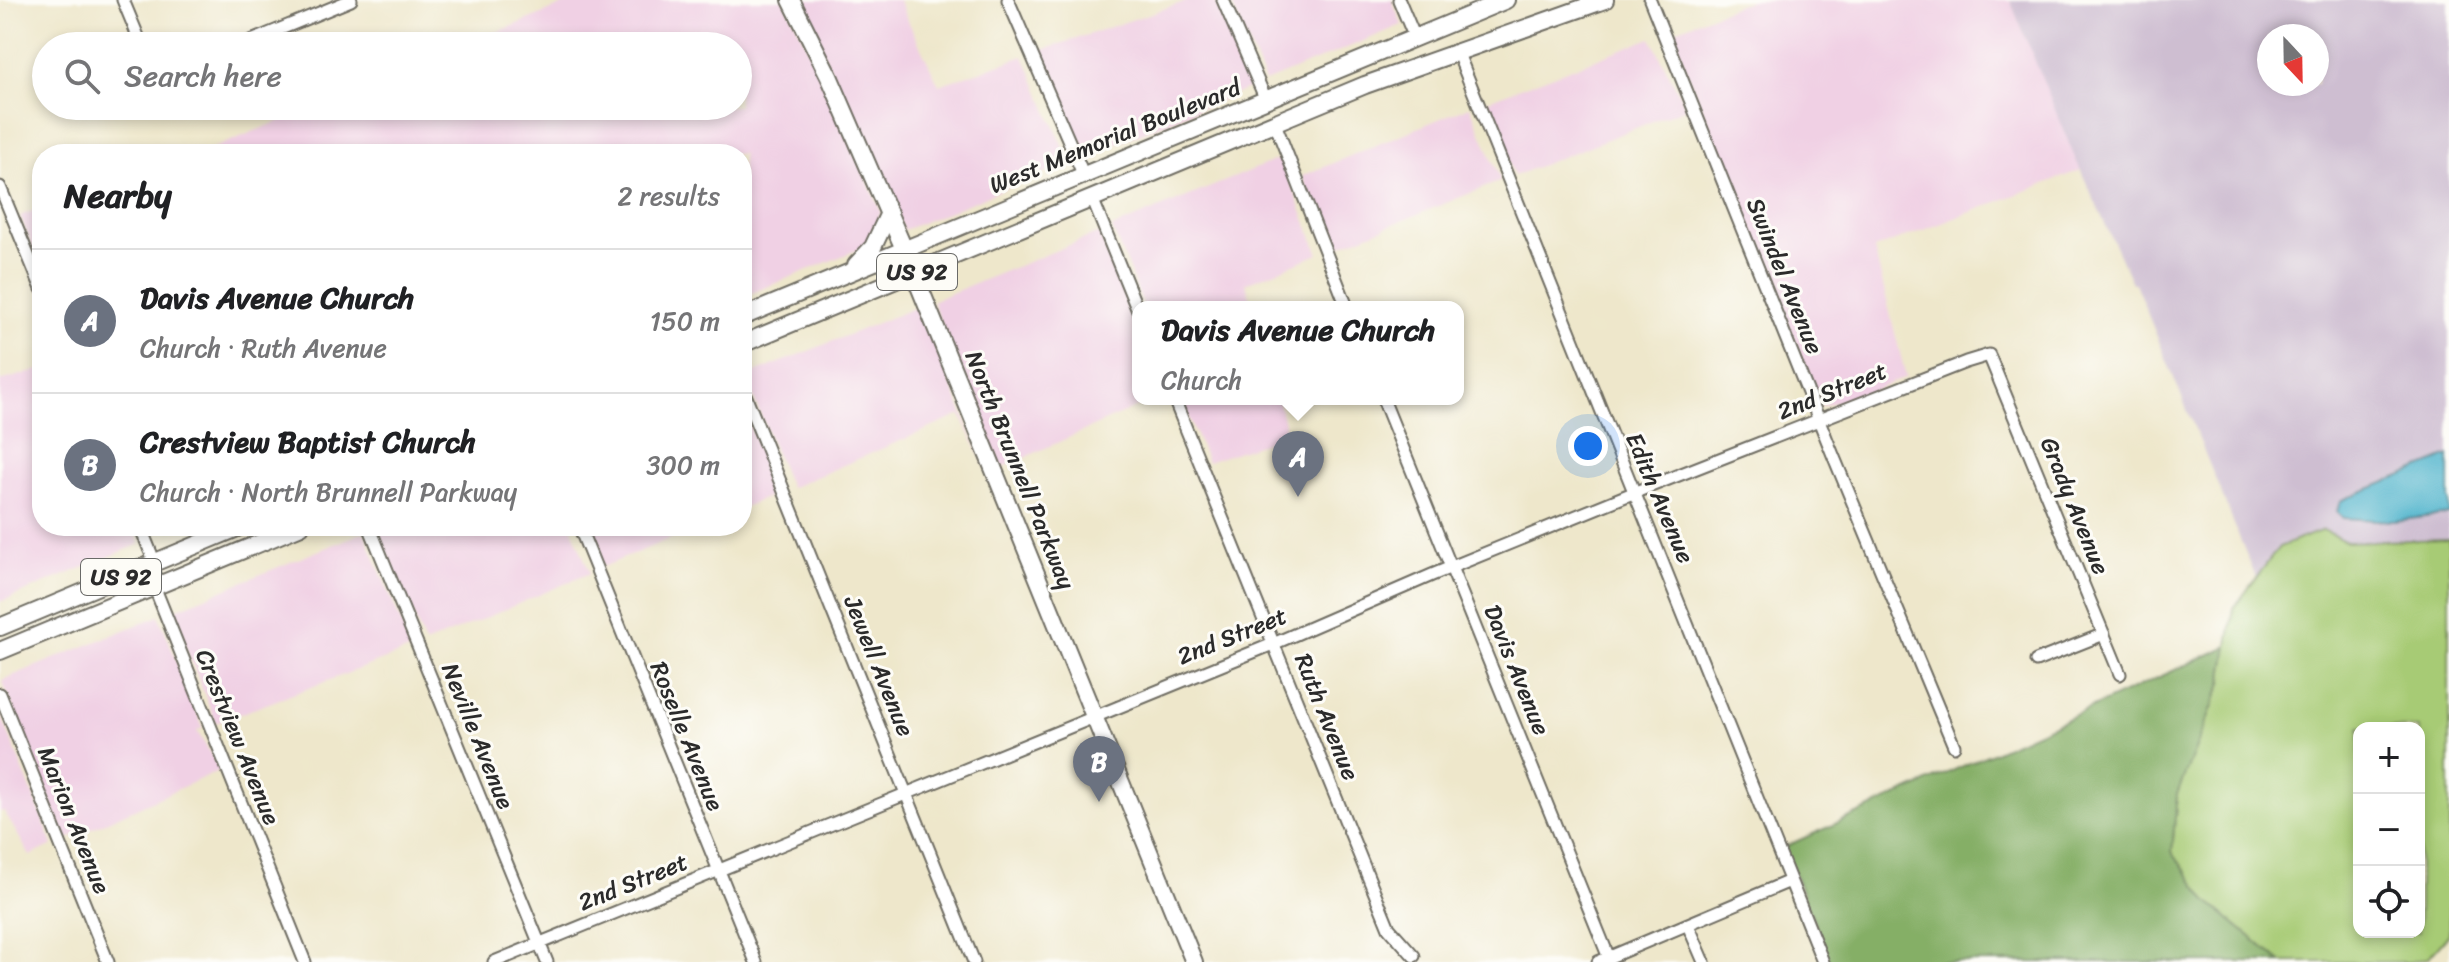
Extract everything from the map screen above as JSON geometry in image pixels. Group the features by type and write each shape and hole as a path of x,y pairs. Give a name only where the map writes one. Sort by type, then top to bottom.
{"main road":[{"name":"North Brunnell Parkway","path":"791,0 829,76 889,213 1194,962"},
{"name":"West Memorial Boulevard","path":"752,313 1506,0"},
{"name":"US 92","path":"1457,51 1605,0"},
{"name":"West Memorial Boulevard","path":"752,340 1274,121 1457,51"},
{"path":"1274,121 1287,101 1306,83"},
{"path":"1237,137 1253,122 1266,100"},
{"path":"849,272 873,247 889,213"},
{"name":"US 92","path":"0,627 218,536"},
{"name":"US 92","path":"0,651 276,536"}],"street":[{"path":"123,0 136,32"},
{"path":"274,32 351,0"},
{"path":"1008,0 1084,176"},
{"path":"1223,0 1266,100"},
{"path":"1399,0 1415,38"},
{"name":"Swindel Avenue","path":"1650,0 1954,746"},
{"name":"Edith Avenue","path":"1457,51 1823,962"},
{"path":"1274,121 1345,301"},
{"path":"0,187 32,265"},
{"path":"1092,198 1134,301"},
{"name":"2nd Street","path":"494,962 1273,644 1633,493 1989,355"},
{"name":"Grady Avenue","path":"1989,355 2120,674"},
{"name":"Ruth Avenue","path":"1176,405 1389,928 1414,956"},
{"name":"Davis Avenue","path":"1385,405 1452,567 1604,960"},
{"name":"Jewell Avenue","path":"752,412 974,962"},
{"name":"Crestview Avenue","path":"144,536 155,563 154,586 305,962"},
{"name":"Neville Avenue","path":"373,536 547,962"},
{"name":"Roselle Avenue","path":"583,536 756,962"},
{"path":"2036,661 2104,634"},
{"name":"Marion Avenue","path":"0,694 108,962"},
{"path":"1604,960 1790,881"},
{"path":"1688,925 1704,962"}],"shaded area":[{"path":"576,0 784,0 823,79 881,212 864,247 752,293 752,144 223,144 282,120 752,120 752,32 497,32"},
{"path":"799,0 898,0 939,85 1024,56 1070,162 904,230 896,213 898,210"},
{"path":"1190,0 1215,0 1253,87 1083,157 1037,52"},
{"path":"1230,0 1392,0 1402,25 1265,82"},
{"path":"1751,0 2010,0 2081,170 1874,249 1906,377 1861,396 1821,406 1671,32"},
{"path":"2010,0 2449,0 2449,456 2340,501 2343,518 2393,521 2449,514 2449,539 2346,542 2322,530 2279,547 2256,578 2135,283 2132,283 2072,151"},
{"path":"1651,38 1686,108 1514,176 1483,102"},
{"path":"1470,106 1501,181 1331,249 1302,176"},
{"path":"1281,158 1319,254 1246,283 1250,301 1142,301 1112,228"},
{"path":"32,211 32,246 20,216"},
{"path":"1099,233 1132,314 1132,405 1142,405 1001,468 932,301"},
{"path":"919,306 988,474 961,415 790,488 752,394 752,374"},
{"path":"32,372 32,536 136,536 140,544 0,602 0,381"},
{"path":"1183,405 1280,405 1287,435 1207,462"},
{"path":"752,431 777,493 752,504"},
{"path":"354,536 366,536 412,649 216,723 171,611"},
{"path":"381,536 575,536 590,573 425,644"},
{"path":"590,536 676,536 603,567"},
{"path":"159,616 203,728 197,731 220,770 66,840 2,680"},
{"path":"0,712 53,845 30,856 4,811 0,812"}],"green space":[{"path":"2323,530 2346,542 2449,539 2449,934 2428,958 2410,962 2281,962 2207,901 2172,852 2177,794 2222,683 2234,608 2279,547"},
{"path":"2228,646 2222,683 2177,794 2172,852 2207,901 2281,962 1830,962 1784,847"}],"water":[{"path":"2449,456 2449,514 2393,521 2343,518 2337,512 2340,501"}],"place":[{"name":"Davis Avenue Church","path":"1298,497"},
{"name":"Crestview Baptist Church","path":"1099,802"}]}
